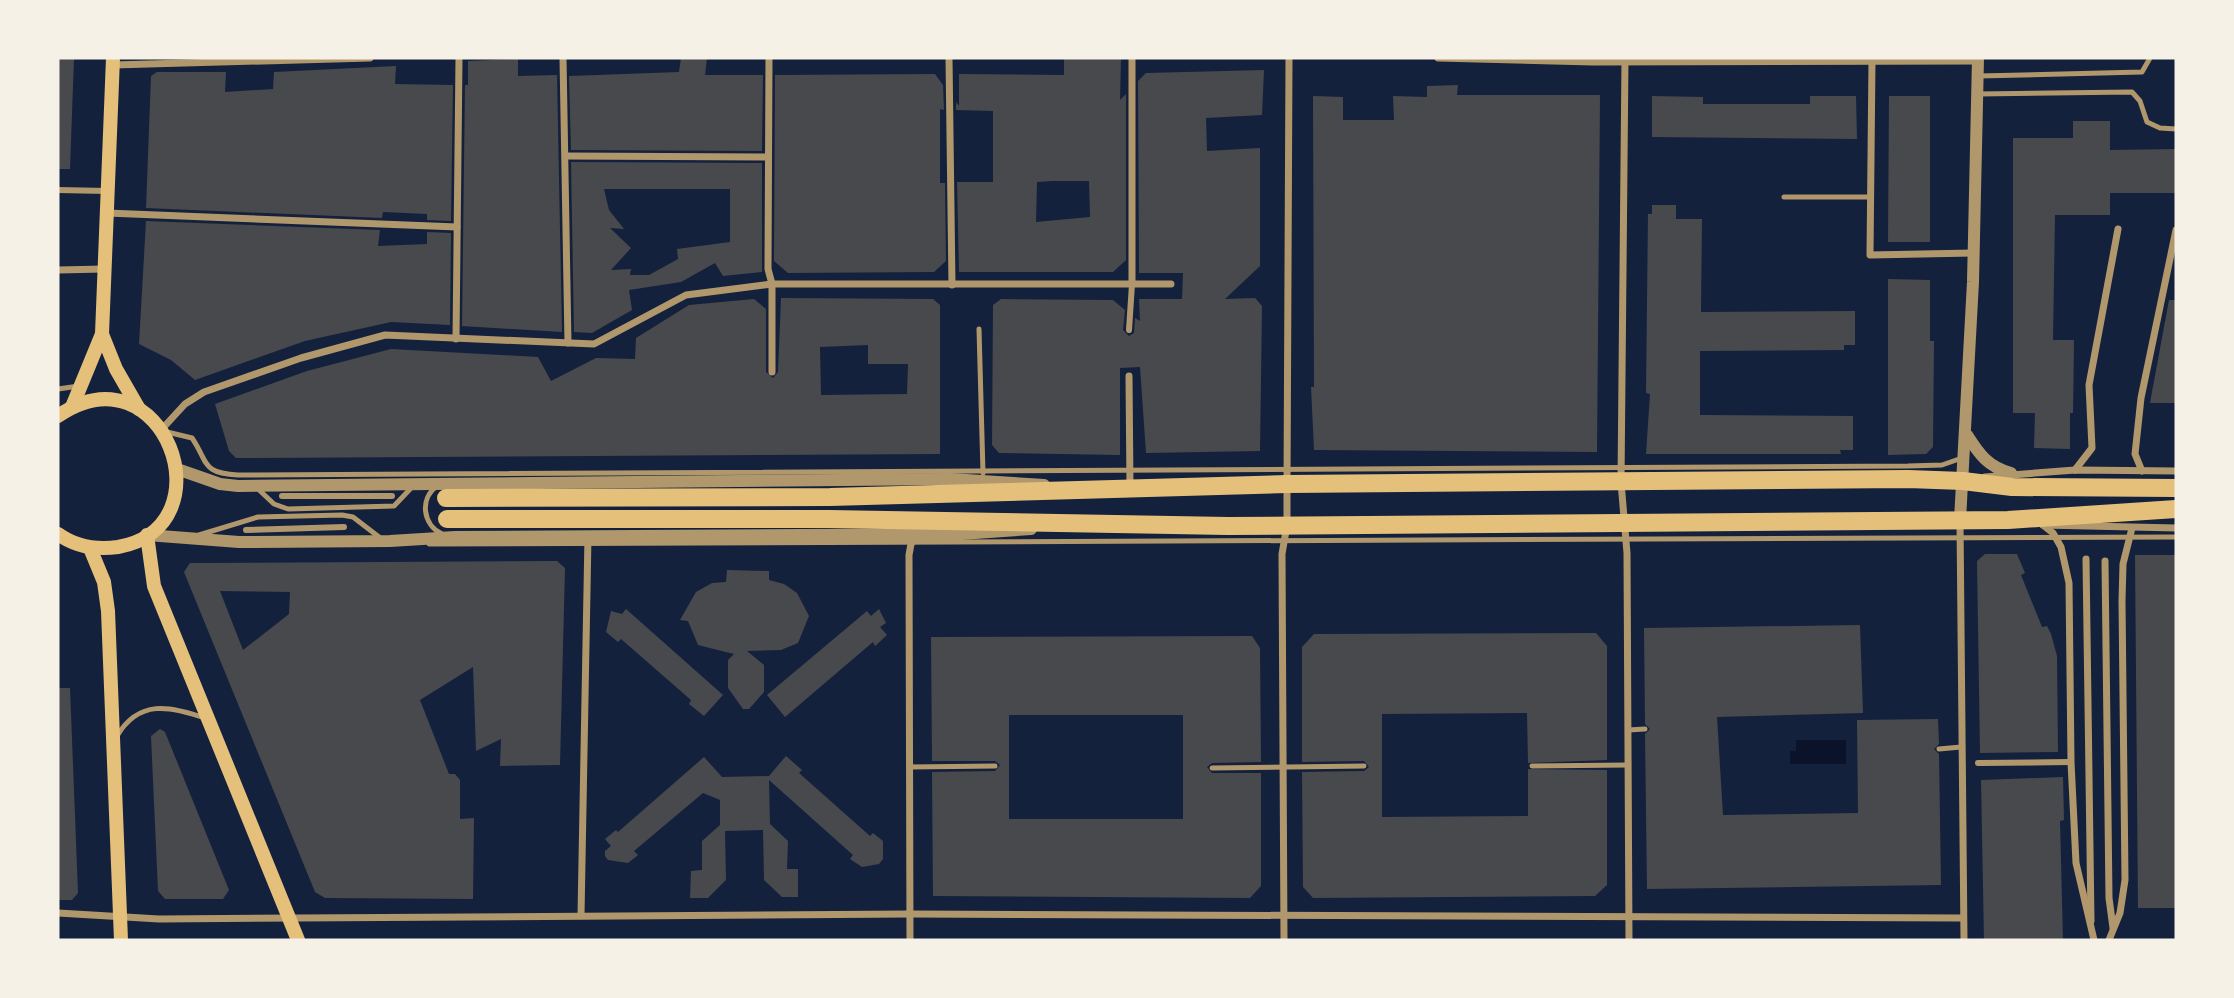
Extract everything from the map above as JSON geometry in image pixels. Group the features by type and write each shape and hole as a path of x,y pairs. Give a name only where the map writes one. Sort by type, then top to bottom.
{"main road":[{"path":"72,407 102,334 113,61"},
{"path":"60,537 90,548 125,545 147,535 163,519 173,501 177,469 173,448 163,430 139,409 116,369 102,334"},
{"path":"58,416 72,407 112,401 139,409"},
{"path":"448,490 878,497 1130,487 1287,476 1621,475 1963,481 2012,487 2176,488"},
{"path":"447,519 829,519 1285,532 1960,529 2008,520 2176,509"},
{"path":"147,535 154,586 205,718 298,940"},
{"path":"90,548 104,582 108,611 121,940"}],"street":[{"path":"113,61 370,58"},
{"path":"456,339 459,58"},
{"path":"564,58 568,343"},
{"path":"769,58 768,269 772,284 772,372"},
{"path":"949,58 952,285"},
{"path":"1129,330 1132,284 1132,58"},
{"path":"1284,940 1289,58"},
{"path":"1438,58 1978,59 1967,435 1960,529 1964,940"},
{"path":"1625,60 1621,475 1626,530 1629,940"},
{"path":"1872,60 1870,255 1973,253"},
{"path":"566,156 767,157"},
{"path":"58,190 107,191"},
{"path":"107,212 457,226"},
{"path":"2075,470 2092,448 2089,385 2118,229"},
{"path":"2142,471 2135,454 2141,398 2176,230"},
{"path":"58,270 104,269"},
{"path":"163,430 185,404 204,392 301,358 385,335 598,343 686,295 772,284 1171,284"},
{"path":"1129,376 1130,487"},
{"path":"1967,435 1991,465 2011,473"},
{"path":"177,469 220,484 255,486 413,486 448,490 983,475 1068,489"},
{"path":"1963,481 2011,473 2075,470 2176,471"},
{"path":"282,496 393,496"},
{"path":"2008,520 2043,525 2176,528"},
{"path":"147,535 193,536 239,542 390,541 455,537 588,540 915,538 1067,525"},
{"path":"2043,525 2056,537 2069,583 2071,762 2076,863 2092,936"},
{"path":"246,530 344,527"},
{"path":"2109,940 2120,913 2125,880 2122,601 2123,564 2132,528"},
{"path":"910,940 909,568 915,538"},
{"path":"581,915 588,540"},
{"path":"2087,559 2092,936"},
{"path":"2105,561 2109,898 2113,929"},
{"path":"1978,763 2071,762"},
{"path":"58,913 159,919 910,914 1963,918"}],"lane":[{"path":"1978,76 2142,72 2150,58"},
{"path":"1976,94 2132,92 2140,101 2147,122 2160,128 2176,129"},
{"path":"1784,197 1871,197"},
{"path":"979,329 983,475"},
{"path":"58,389 82,386"},
{"path":"163,430 192,438 209,469 238,475 983,475 1130,468 1287,476"},
{"path":"1621,475 1936,466 1965,456"},
{"path":"255,486 274,504 292,509 394,506 413,486"},
{"path":"448,490 435,487 429,494 426,516 434,530 455,537"},
{"path":"193,536 258,517 345,515 353,517 368,531 390,541 419,544 588,540"},
{"path":"1960,529 2056,537 2176,537"},
{"path":"915,538 1285,532"},
{"path":"112,744 127,722 152,708 176,708 205,718"},
{"path":"1628,730 1645,729"},
{"path":"1939,748 1961,747"},
{"path":"1532,766 1628,765"},
{"path":"909,767 995,766"},
{"path":"1212,768 1364,766"}],"water":[{"path":"1796,740 1846,740 1846,764 1790,764 1790,751 1796,751"}],"building":[{"path":"58,58 74,58 70,169 58,169"},
{"path":"681,58 707,58 705,75 763,75 762,151 571,150 569,76 679,72"},
{"path":"1064,58 1121,58 1120,100 1126,94 1126,260 1113,272 959,272 957,182 993,182 993,111 956,110 956,102 959,106 959,74 1064,75","holes":["1089,181 1090,217 1036,222 1037,182"]},
{"path":"518,59 518,76 557,75 562,332 462,326 465,85 468,85 468,61"},
{"path":"396,66 395,84 453,85 451,221 427,220 427,214 383,212 382,218 146,208 151,76 157,72 226,72 225,92 273,89 274,72"},
{"path":"1264,70 1262,115 1206,118 1207,151 1260,148 1260,266 1225,299 1255,298 1262,306 1260,451 1146,453 1140,367 1120,368 1120,455 999,453 992,445 993,305 1001,299 1113,300 1125,310 1123,330 1129,336 1134,333 1135,318 1140,321 1139,299 1182,299 1183,273 1139,273 1138,81 1146,73"},
{"path":"935,74 943,85 944,110 940,109 940,183 945,183 946,261 934,272 788,273 774,261 775,75"},
{"path":"1458,85 1457,95 1600,95 1597,452 1314,450 1311,387 1314,387 1313,96 1343,97 1343,120 1394,120 1393,96 1427,97 1427,86"},
{"path":"1652,96 1703,97 1703,104 1810,104 1810,96 1856,96 1857,139 1652,137"},
{"path":"1889,96 1930,96 1930,242 1888,242"},
{"path":"2073,121 2110,121 2110,150 2176,149 2176,193 2110,193 2110,215 2055,215 2053,340 2074,340 2070,449 2034,448 2035,413 2013,413 2013,138 2073,138"},
{"path":"571,162 762,163 762,272 723,276 715,263 681,282 629,290 632,310 592,333 574,332","holes":["604,189 730,189 730,242 677,249 678,259 649,275 630,275 631,269 611,270 631,248 610,228 624,229 609,210"]},
{"path":"1652,205 1676,205 1676,219 1702,219 1701,312 1855,311 1855,345 1844,345 1844,350 1700,351 1700,415 1853,416 1853,450 1840,450 1841,454 1646,454 1650,394 1646,393 1648,214 1652,214"},
{"path":"146,221 380,230 378,246 427,244 427,232 451,233 450,325 391,322 305,341 195,380 171,360 139,344"},
{"path":"1888,279 1930,280 1930,341 1934,341 1933,447 1926,454 1888,455"},
{"path":"781,298 933,299 940,305 940,454 236,458 229,451 215,404 307,371 391,349 538,357 551,381 596,358 635,359 636,338 689,305 754,299 766,309 766,372 773,378 778,372","holes":["868,345 868,364 908,364 907,394 821,395 820,347"]},
{"path":"2169,300 2176,300 2176,403 2150,403"},
{"path":"1985,554 2017,554 2025,573 2021,575 2042,627 2047,626 2051,634 2057,656 2058,752 1980,753 1977,561"},
{"path":"2135,555 2176,555 2176,908 2138,908"},
{"path":"557,561 565,568 560,765 500,766 501,739 476,751 473,667 420,700 449,774 455,774 460,780 460,819 474,818 473,899 325,898 315,892 184,572 190,563","holes":["220,591 290,592 289,614 243,650"]},
{"path":"727,570 769,571 769,580 784,584 797,593 809,616 798,643 781,650 747,651 764,665 764,692 749,709 743,709 728,688 728,660 734,654 698,645 688,621 680,620 696,592 712,583 726,582"},
{"path":"626,609 723,695 704,716 689,704 691,700 621,639 618,642 606,632 611,611 622,614"},
{"path":"879,609 886,623 880,627 887,635 875,646 873,642 785,717 767,695 867,611 871,616"},
{"path":"1860,625 1863,713 1717,717 1723,815 1858,813 1857,720 1938,719 1939,744 1934,749 1939,754 1941,885 1647,889 1645,734 1650,729 1645,724 1644,628"},
{"path":"1596,633 1607,646 1607,760 1528,763 1527,713 1382,714 1382,817 1528,816 1528,769 1607,770 1607,885 1595,896 1313,898 1303,887 1302,772 1364,771 1369,767 1364,761 1302,762 1302,647 1314,634"},
{"path":"1252,636 1260,648 1261,762 1212,763 1207,767 1212,773 1261,773 1261,886 1250,898 933,896 932,772 995,771 1000,765 995,761 932,761 931,637","holes":["1009,715 1183,715 1183,819 1009,819"]},
{"path":"58,688 70,688 78,893 72,900 58,900"},
{"path":"160,729 165,732 229,890 223,899 165,899 158,891 151,736"},
{"path":"786,756 802,770 799,773 870,836 873,833 883,841 883,859 879,864 862,867 850,859 853,855 769,780 770,824 788,841 787,869 798,869 798,897 782,897 764,880 763,830 725,831 726,880 708,898 690,898 691,871 702,870 702,841 720,825 720,800 703,793 634,851 638,855 628,863 608,860 605,856 605,851 611,846 605,839 616,830 618,832 704,757 722,777 769,776"},
{"path":"2063,777 2064,820 2060,821 2063,940 1984,940 1981,780"}]}
